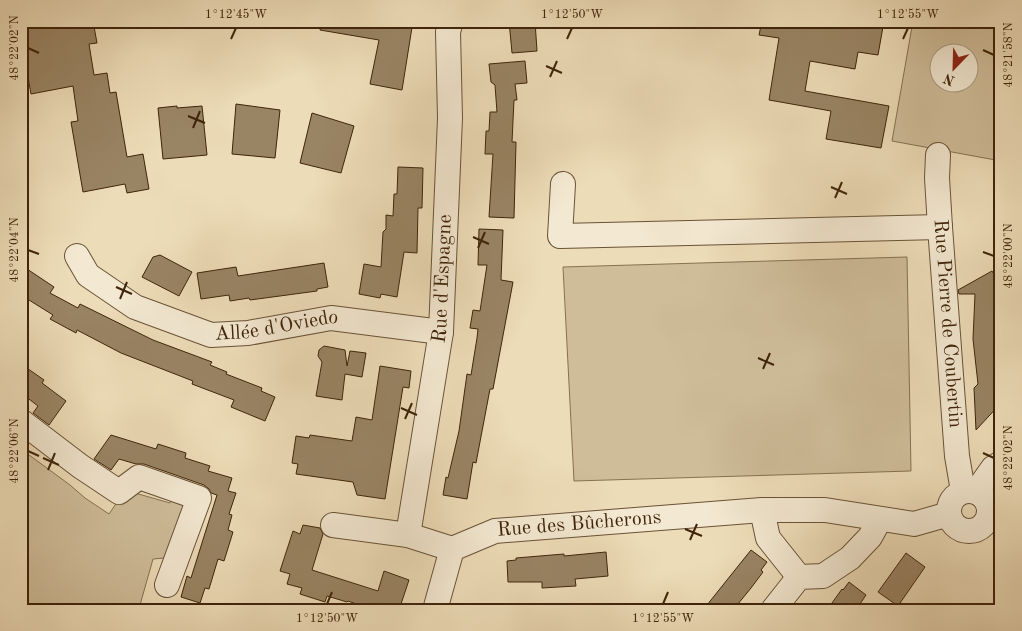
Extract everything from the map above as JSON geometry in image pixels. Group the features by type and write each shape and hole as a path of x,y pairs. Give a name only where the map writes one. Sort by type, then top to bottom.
{"street":[{"name":"Rue d'Espagne","path":"408,535 441,332 450,118 448,32 451,21"},
{"name":"Rue Pierre de Coubertin","path":"938,156 937,178 940,227 957,456 985,511"},
{"path":"563,184 560,236 940,227"},
{"name":"Allée d'Oviedo","path":"77,256 88,275 135,307 211,335 248,332 331,318 441,332"},
{"path":"21,421 80,466 119,492 139,478 199,498 167,585"},
{"path":"985,511 957,495 952,501 949,514 955,525 961,530 968,531 985,511 993,468 1001,463"},
{"path":"762,510 768,538 799,577"},
{"name":"Rue des Bûcherons","path":"452,549 495,531 762,510 825,510 914,524 949,514"},
{"path":"773,610 799,577 823,576 850,558 870,537 880,519"},
{"path":"333,525 408,535 452,549 435,610"}],"shaded area":[{"path":"913,21 1001,21 1001,161 892,141"},
{"path":"907,257 911,471 574,481 563,267"},
{"path":"21,449 109,514 124,492 128,491 170,503 172,497 187,507 165,558 153,559 140,605 142,610 21,610"}],"building":[{"path":"21,21 93,21 97,43 89,44 94,75 107,73 110,93 116,92 127,157 143,154 149,189 127,193 125,184 83,192 71,122 78,121 73,86 31,94 21,38"},
{"path":"321,21 413,21 402,90 370,84 379,40 320,30"},
{"path":"509,21 535,21 537,51 512,53"},
{"path":"762,21 884,21 878,55 858,52 855,69 810,61 805,91 889,106 881,148 826,139 831,111 769,100 779,38 759,35"},
{"path":"525,61 527,83 515,84 517,100 514,100 512,142 516,142 514,218 489,217 493,154 485,154 486,131 489,131 490,112 497,112 495,85 491,82 489,64"},
{"path":"236,104 280,110 275,158 232,154"},
{"path":"177,106 177,108 202,106 207,155 163,159 158,108"},
{"path":"312,113 354,126 341,173 300,163"},
{"path":"398,167 423,168 422,208 418,208 417,253 404,252 397,297 381,294 380,298 359,294 364,264 381,267 383,232 386,229 386,215 393,216 394,194 397,194"},
{"path":"479,229 503,230 501,280 513,282 493,389 490,389 476,463 473,462 467,499 443,495 459,431 467,374 471,375 477,338 478,329 470,328 473,310 480,311 487,265 478,265"},
{"path":"160,255 192,272 179,296 142,277 153,257"},
{"path":"324,263 328,287 317,289 317,291 250,300 249,298 230,301 229,295 201,299 197,273 236,267 238,276"},
{"path":"21,265 54,287 50,293 78,308 80,304 153,340 212,362 210,365 227,372 226,374 262,388 261,391 275,397 265,421 231,407 234,400 192,384 193,381 121,353 77,330 76,333 50,319 53,315 21,295"},
{"path":"992,271 1001,286 1001,403 976,430 974,388 978,384 973,339 975,294 959,294 958,290"},
{"path":"324,346 345,350 347,366 350,351 366,353 362,377 345,374 342,400 316,396 322,362 318,356 319,350"},
{"path":"21,364 44,380 42,383 66,401 49,425 33,413 38,406 21,393"},
{"path":"380,366 411,371 409,388 403,387 385,499 357,495 353,482 296,474 298,464 292,463 296,436 309,438 310,435 352,441 356,417 372,420"},
{"path":"111,435 156,449 158,444 186,453 185,458 210,466 208,471 232,478 228,491 236,493 229,514 232,515 228,530 233,532 224,561 218,559 209,589 205,588 200,603 181,597 187,576 191,578 217,495 211,493 204,485 144,464 136,464 119,459 111,470 94,459"},
{"path":"303,525 320,528 323,534 312,570 378,591 384,571 409,580 399,610 373,610 327,596 325,602 300,594 302,588 287,584 290,574 280,571 293,531 300,534"},
{"path":"751,550 767,562 761,570 763,572 751,588 733,610 703,610"},
{"path":"606,552 608,576 575,579 576,586 542,588 542,582 508,582 507,561 516,560 516,558"},
{"path":"906,553 925,567 898,606 878,592"},
{"path":"849,582 866,595 856,610 827,610 842,589"}]}
